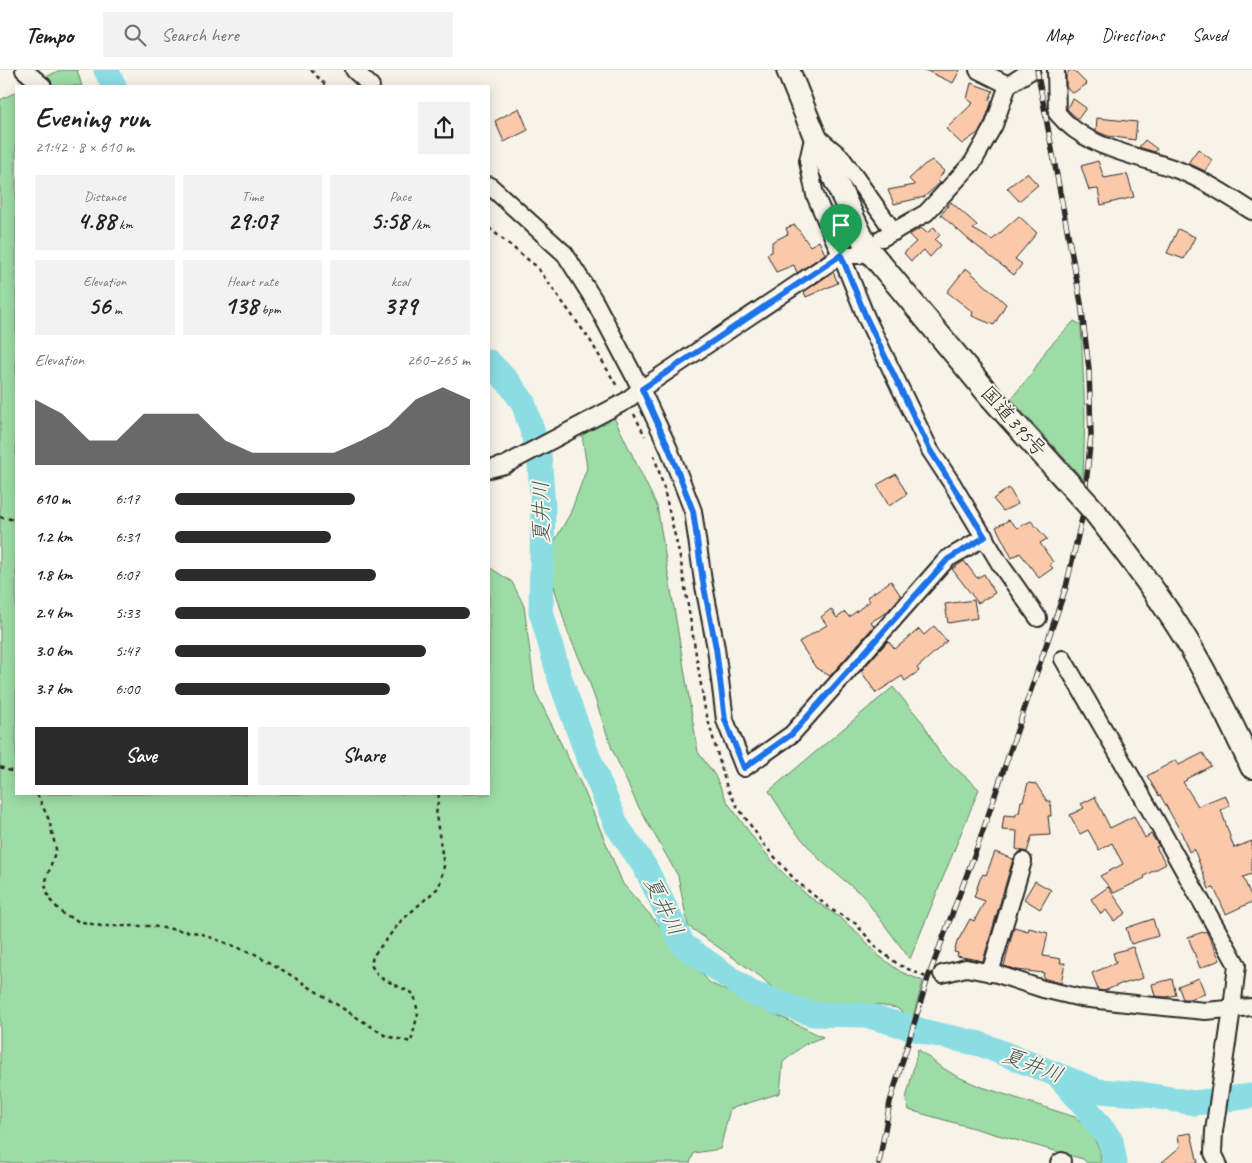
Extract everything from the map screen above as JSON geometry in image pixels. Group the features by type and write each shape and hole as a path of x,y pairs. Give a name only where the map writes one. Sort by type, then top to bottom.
{"highway":[{"name":"国道395号","path":"788,70 814,134 867,248 991,397 1094,510 1142,572 1187,641 1252,766"}],"street":[{"path":"24,70 42,85"},
{"path":"354,70 370,85"},
{"path":"978,70 1008,85"},
{"path":"1032,70 1008,85 994,125 973,162 926,213 888,235 841,157 814,134 808,161 815,195 866,317 930,450 1000,564 1038,618"},
{"path":"1056,70 1057,113 1086,138 1126,154 1178,171 1217,189 1252,211"},
{"path":"490,186 565,254 594,300 642,389 669,449 693,511 703,582 716,648 725,720 744,768 792,734 948,559 985,537"},
{"path":"490,469 505,465 626,401 841,255 859,255"},
{"path":"1063,659 1237,965 1214,1131 1213,1152 1218,1163"},
{"path":"990,973 1023,861"},
{"path":"935,976 966,968 990,973 1043,990 1081,998 1206,1011 1231,1016 1252,1006"}],"path":[{"path":"311,70 325,85"},
{"path":"490,229 536,267 590,340 649,444"},
{"path":"653,453 663,485 680,557 705,709 727,788 736,806 765,846 796,881 832,910 855,923 879,950 899,965 935,976"},
{"path":"0,517 15,520"},
{"path":"0,767 15,772"},
{"path":"37,795 50,820 56,849 45,884 49,900 63,914 78,921 101,926 150,926 199,933 255,954 386,1036 411,1042 418,1013 414,994 380,977 371,965 373,956 401,921 439,887 444,866 436,815 439,795"}],"green space":[{"path":"60,70 77,70 82,85 30,85"},
{"path":"15,92 15,795 490,795 490,568 512,582 524,606 535,691 583,788 623,884 710,983 823,1037 805,1044 783,1062 780,1093 730,1109 720,1149 694,1153 690,1163 0,1163 0,100"},
{"path":"1074,321 1081,325 1085,417 1083,479 1011,399 1032,373 1047,349"},
{"path":"607,403 657,506 698,752 714,774 728,803 758,844 781,871 808,896 839,917 858,933 879,956 901,972 923,981 912,1021 897,1008 878,1005 822,1008 782,997 761,977 688,926 678,876 637,804 612,749 588,678 568,633 547,563 551,547 570,514 587,468 579,415"},
{"path":"893,687 923,723 940,754 979,789 910,959 862,895 821,861 793,829 769,791"},
{"path":"918,1049 956,1076 979,1086 1075,1117 1089,1129 1100,1150 1101,1163 1087,1163 1083,1159 909,1110 906,1099"}],"building":[{"path":"925,70 960,70 953,83"},
{"path":"1070,70 1073,70 1087,84 1073,93 1066,87 1066,75"},
{"path":"971,83 993,91 989,100 992,101 979,132 962,144 946,129 973,103 967,99"},
{"path":"1072,98 1086,108 1078,119 1067,109"},
{"path":"519,108 528,130 504,142 495,121"},
{"path":"1097,118 1137,122 1135,140 1108,136 1096,131"},
{"path":"1145,140 1157,149 1155,152 1139,147"},
{"path":"1198,149 1212,160 1205,171 1188,163"},
{"path":"932,160 944,171 938,180 940,183 924,197 894,204 888,190 915,185 909,179"},
{"path":"1098,161 1104,178 1127,174 1134,197 1101,205 1098,189 1089,190 1081,166"},
{"path":"1027,173 1038,185 1019,201 1007,188"},
{"path":"951,202 977,225 973,229 992,240 1019,216 1037,233 1015,259 1022,264 1014,275 941,215"},
{"path":"795,225 810,246 819,241 825,254 797,273 794,265 776,272 767,254 772,252 772,242 788,234 786,228"},
{"path":"934,227 940,235 935,240 941,245 930,257 924,250 911,261 904,253 916,242 909,235 921,228 927,233"},
{"path":"1178,229 1195,237 1184,259 1167,253"},
{"path":"966,268 1006,304 994,325 972,316 973,312 947,292"},
{"path":"833,272 838,283 806,297 804,292"},
{"path":"896,474 907,494 889,506 877,485"},
{"path":"1009,488 1018,504 1003,511 993,499"},
{"path":"1009,520 1017,528 1031,521 1047,539 1040,543 1053,562 1050,565 1053,568 1039,578 1020,553 1012,558 996,527"},
{"path":"964,561 977,578 984,574 995,593 978,603 952,569"},
{"path":"891,581 901,596 887,612 871,622 874,626 830,676 816,668 799,642 827,625 821,617 831,609 837,618 845,612 849,617 870,601 867,597"},
{"path":"974,600 977,618 948,623 945,604"},
{"path":"934,626 947,641 917,668 919,671 905,681 902,676 876,693 861,671 888,641 895,649 919,629 924,635"},
{"path":"1203,753 1211,766 1183,782 1198,806 1225,795 1230,806 1221,810 1234,848 1252,841 1252,874 1243,877 1252,902 1226,914 1214,888 1209,889 1194,849 1189,852 1182,834 1147,776 1176,760 1179,765"},
{"path":"1028,783 1036,784 1047,801 1050,801 1051,816 1048,816 1050,835 1032,836 1027,852 1016,849 1017,831 1002,830 1004,815 1016,816 1016,813 1019,813 1021,801 1023,801"},
{"path":"1095,797 1110,828 1134,816 1145,838 1151,834 1159,846 1156,847 1166,864 1144,876 1145,878 1114,893 1100,876 1123,864 1112,843 1099,850 1088,830 1080,834 1070,815 1084,808 1081,804"},
{"path":"995,852 1013,859 983,961 957,956 958,953 954,952 958,939 970,919 974,921 985,901 974,897 980,879 983,874 986,875"},
{"path":"1035,881 1051,890 1040,909 1024,899"},
{"path":"1108,887 1126,913 1114,921 1106,910 1101,914 1091,899"},
{"path":"1153,919 1158,936 1131,944 1126,928"},
{"path":"1014,927 1028,931 1029,928 1048,933 1043,956 1061,959 1060,963 1065,963 1061,983 1043,978 1044,973 1017,970 1004,966"},
{"path":"1206,931 1220,960 1200,968 1188,937"},
{"path":"1133,947 1143,978 1123,983 1104,991 1098,990 1092,973 1116,963 1113,953"},
{"path":"1199,978 1205,994 1183,999 1178,986"},
{"path":"1172,979 1176,995 1166,997 1155,996 1152,984"},
{"path":"1191,1133 1198,1163 1161,1163 1180,1147 1178,1135"}],"waterway":[{"name":"夏井川","path":"106,70 114,85"},
{"name":"夏井川","path":"490,363 509,383 523,402 539,452 543,508 541,611 560,679 587,754 617,826 645,867 683,945 751,993 812,1014 865,1015 930,1033 980,1044 1098,1091 1141,1094 1194,1103 1252,1096"},
{"path":"1061,1079 1084,1105 1111,1141 1115,1163"}],"railway":[{"path":"879,1163 890,1102 928,978 978,845 1066,587 1083,514 1091,435 1089,369 1081,303 1037,70"}],"route":[{"path":"841,255 866,317 930,450 954,485 985,537 948,559 792,734 744,768 725,720 716,648 703,582 693,511 669,449 642,389 841,255"}]}
